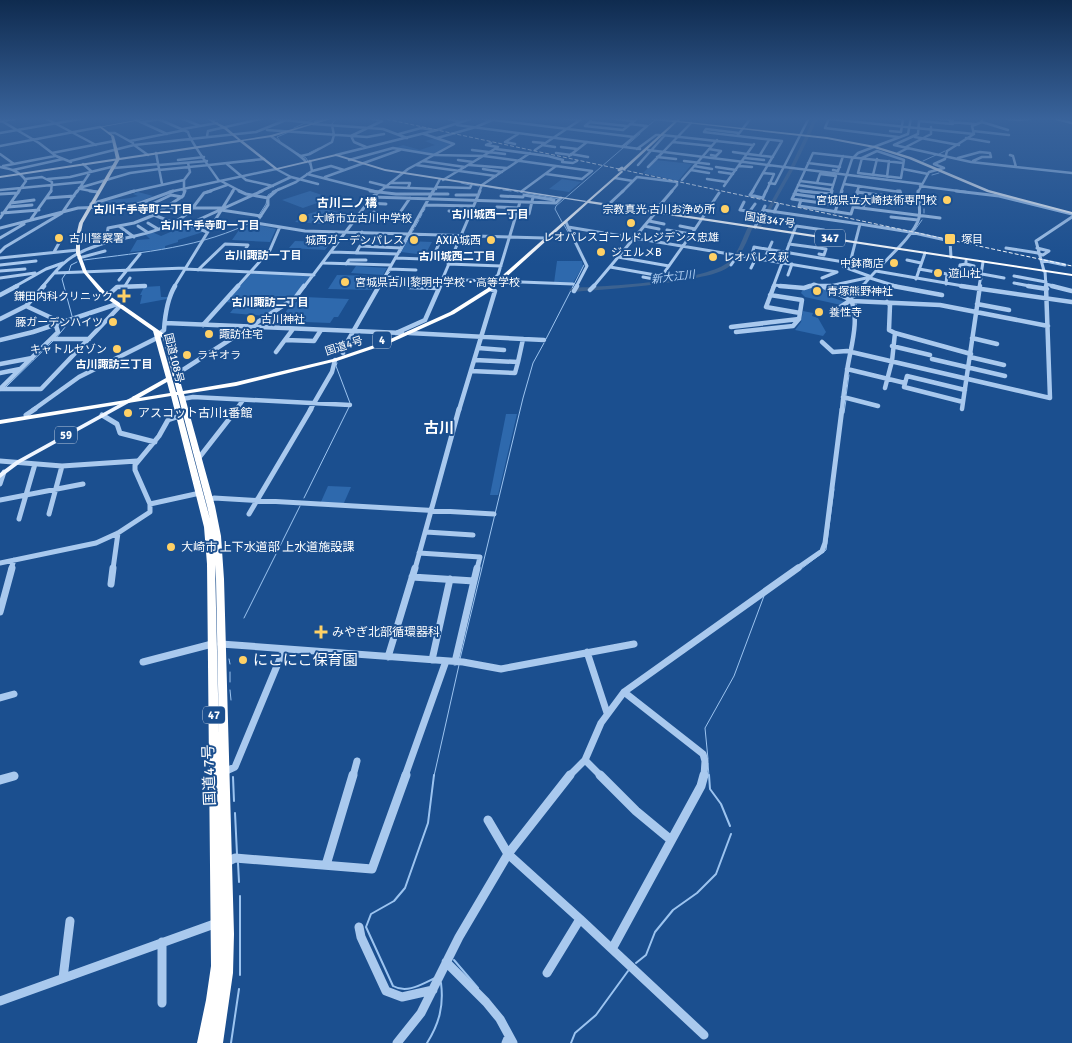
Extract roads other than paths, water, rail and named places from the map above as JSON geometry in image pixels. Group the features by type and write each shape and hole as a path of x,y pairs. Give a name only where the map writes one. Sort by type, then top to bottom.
{"highway":[{"name":"国道108号","path":"114,167 81,223 78,236 79,254 85,272 107,296 162,332 175,375 178,394"},
{"name":"国道4号","path":"0,421 26,415 134,398 178,394 287,369 343,353 399,333 455,308 496,281 565,223 626,167"},
{"path":"930,167 1002,195 1072,215"},
{"name":"国道4号","path":"587,202 622,170"},
{"name":"国道347号","path":"587,202 951,257 966,262 984,262 1072,276"},
{"name":"国道4号","path":"0,421 178,394 287,373 335,360 409,333 464,307 490,289 496,281 565,223"},
{"name":"国道108号","path":"162,332 168,379 178,394"},
{"path":"134,398 168,379"},
{"name":"国道47号","path":"178,394 180,416 208,527 217,644 227,862 227,973 216,1043"},
{"name":"国道47号","path":"178,394 209,500 217,536 220,579 217,644 217,966 213,1000 204,1043"}],"main road":[{"path":"0,177 70,167"},
{"path":"273,167 276,169 285,167"},
{"path":"373,167 523,194 587,202"},
{"name":"59","path":"2,474 18,462 134,398"}],"street":[{"path":"0,167 13,170 26,180"},
{"path":"13,170 29,167"},
{"path":"86,167 91,171"},
{"path":"0,218 26,180 41,177 49,179 70,177 91,171 128,167"},
{"path":"79,188 155,167"},
{"path":"158,167 162,184"},
{"path":"168,167 198,167"},
{"path":"210,167 220,181 234,189 267,198"},
{"path":"230,167 246,180 281,188"},
{"path":"310,167 312,171"},
{"path":"267,198 273,192 312,171 328,167"},
{"path":"333,167 344,170"},
{"path":"310,182 353,167"},
{"path":"175,375 295,298 324,263 366,203 390,182 412,167"},
{"path":"427,167 496,176"},
{"path":"343,353 342,351 434,190 442,179 465,167"},
{"path":"490,167 507,168"},
{"path":"496,281 523,194 556,167"},
{"path":"546,174 582,179 592,171 572,167"},
{"path":"682,180 693,167"},
{"path":"699,167 735,172"},
{"path":"726,184 739,167"},
{"path":"743,167 752,168"},
{"path":"763,173 774,174 763,198 750,195 763,173 767,167"},
{"path":"769,183 775,184 784,167 799,167"},
{"path":"806,167 792,199 838,205"},
{"path":"821,167 847,174 901,180"},
{"path":"824,167 838,170 839,167"},
{"path":"835,212 850,167"},
{"path":"844,184 886,187 887,182 858,173 860,167"},
{"path":"869,186 875,167"},
{"path":"887,177 889,167"},
{"path":"397,1043 421,1013 446,962 508,854 568,777 585,760 607,713 624,692 822,551 825,543 847,369 855,331 853,318 856,307 850,298 858,293 894,248 910,232 919,218 920,203 918,192 920,185 926,180 929,172 944,168 941,167"},
{"path":"1021,167 1072,173"},
{"path":"106,244 108,228 154,215 182,197 184,180 189,174 189,168"},
{"path":"26,415 79,377 162,332 203,325 399,333 425,320 477,195 482,186 507,168"},
{"path":"90,206 117,208 143,202 166,192 276,169 291,177 318,184"},
{"path":"483,169 502,172"},
{"path":"901,180 903,169 928,174"},
{"path":"690,170 710,173"},
{"path":"0,252 5,247 63,212 91,171"},
{"path":"307,174 325,177 351,186 378,192 470,188 472,184"},
{"path":"817,183 820,174 836,176 828,204"},
{"path":"189,224 291,177"},
{"path":"590,289 649,221 677,185 677,182 637,177 608,205"},
{"path":"872,178 887,177 920,185 999,196 1072,215"},
{"path":"615,178 633,181"},
{"path":"0,238 32,220 51,192 52,182 49,179"},
{"path":"707,179 726,184"},
{"path":"0,230 162,184 184,180"},
{"path":"800,181 833,185"},
{"path":"0,190 83,182"},
{"path":"370,182 385,186 477,195"},
{"path":"390,182 410,183 408,188"},
{"path":"710,182 726,184"},
{"path":"0,295 40,272 79,254 177,222 191,210 204,193 227,185"},
{"path":"798,185 832,190"},
{"path":"801,200 799,206 852,214 859,186"},
{"path":"869,186 900,191 902,198"},
{"path":"79,188 98,192"},
{"path":"162,332 171,292 234,189"},
{"path":"796,190 830,194"},
{"path":"455,192 468,192"},
{"path":"857,192 902,198 909,202 920,203"},
{"path":"0,194 18,193"},
{"path":"643,277 658,280 719,193"},
{"path":"501,196 523,194 542,198 562,199"},
{"path":"794,194 829,199"},
{"path":"152,204 171,195 182,197"},
{"path":"48,198 74,196"},
{"path":"491,201 493,196"},
{"path":"449,211 529,214 533,196"},
{"path":"6,198 15,197"},
{"path":"372,197 556,203 562,199"},
{"path":"267,198 268,205 256,222 279,228 545,238"},
{"path":"410,198 399,214 411,216"},
{"path":"436,205 439,199"},
{"path":"855,199 865,201 863,208"},
{"path":"0,206 34,200"},
{"path":"143,202 191,210 222,209 259,216"},
{"path":"744,202 740,210 772,211 801,216 811,215 818,218 910,232 950,241 951,257"},
{"path":"366,203 386,204"},
{"path":"750,211 755,204"},
{"path":"772,211 778,204"},
{"path":"3,213 31,207 9,205"},
{"path":"426,205 473,206"},
{"path":"754,227 765,206"},
{"path":"853,206 919,218"},
{"path":"497,207 518,208"},
{"path":"786,213 788,208"},
{"path":"795,215 797,209"},
{"path":"3,213 39,210"},
{"path":"371,217 374,212"},
{"path":"780,212 776,219 788,220"},
{"path":"154,215 189,224 207,232"},
{"path":"822,342 833,352 851,352 1050,398 1047,289 1045,271 1036,243 1038,239 1072,215"},
{"path":"799,221 801,216"},
{"path":"357,217 395,218"},
{"path":"890,217 940,218"},
{"path":"816,223 818,218"},
{"path":"833,226 834,220"},
{"path":"649,221 664,224"},
{"path":"148,223 158,229"},
{"path":"565,223 634,238 837,272 822,278"},
{"path":"384,277 496,281 576,289 587,263 565,223"},
{"path":"848,231 850,223"},
{"path":"850,263 860,224"},
{"path":"119,226 134,237"},
{"path":"138,226 147,232"},
{"path":"644,226 659,229"},
{"path":"680,226 695,229"},
{"path":"800,313 766,307 796,226 824,230 821,237"},
{"path":"0,230 19,227"},
{"path":"807,235 810,228"},
{"path":"203,325 267,254 279,229"},
{"path":"667,230 691,234"},
{"path":"777,236 779,231"},
{"path":"362,232 358,239 375,240"},
{"path":"432,259 443,235"},
{"path":"764,260 772,242"},
{"path":"54,252 59,243"},
{"path":"198,270 225,244 248,245 237,259 261,260"},
{"path":"751,268 754,248 824,255 826,249 789,244"},
{"path":"356,253 360,246 402,248"},
{"path":"1006,248 1038,252"},
{"path":"0,258 54,252 79,254 105,251"},
{"path":"787,251 850,263"},
{"path":"332,252 381,254 501,266"},
{"path":"242,253 267,254"},
{"path":"916,279 925,253"},
{"path":"119,280 140,254"},
{"path":"374,265 381,254"},
{"path":"730,265 736,255"},
{"path":"800,266 804,255"},
{"path":"618,256 669,266"},
{"path":"346,264 349,260 366,260"},
{"path":"907,260 921,263"},
{"path":"1041,260 1065,266"},
{"path":"0,265 36,261"},
{"path":"972,277 974,266 966,262 960,265 958,274 972,277 1004,278"},
{"path":"962,409 984,262"},
{"path":"0,319 26,306 63,263"},
{"path":"324,263 374,265 416,270"},
{"path":"818,268 820,263"},
{"path":"850,263 844,266 871,278 900,287 942,295"},
{"path":"788,275 792,264"},
{"path":"118,270 123,265"},
{"path":"610,267 661,276"},
{"path":"807,275 810,267"},
{"path":"0,271 25,268 21,275"},
{"path":"55,273 184,269 314,274"},
{"path":"919,269 947,274 940,304"},
{"path":"1,277 6,271"},
{"path":"876,271 944,284 1072,302"},
{"path":"1,277 40,272"},
{"path":"831,275 846,282"},
{"path":"1014,276 1072,291"},
{"path":"900,287 902,277"},
{"path":"125,286 130,278"},
{"path":"824,287 871,278"},
{"path":"1014,283 1047,289"},
{"path":"774,285 802,288 814,284 852,301 940,304 1048,326"},
{"path":"107,296 114,288 145,286"},
{"path":"409,287 438,288"},
{"path":"388,657 495,291 490,289"},
{"path":"736,332 796,325 799,319 802,300 770,295"},
{"path":"831,313 852,301"},
{"path":"887,302 890,305 889,330 1004,365"},
{"path":"977,304 1009,310"},
{"path":"0,340 119,305"},
{"path":"2,389 41,389 119,305"},
{"path":"2,389 32,358 54,339 58,332 57,324 52,318 26,306"},
{"path":"778,321 784,310"},
{"path":"731,327 799,319"},
{"path":"778,321 781,327"},
{"path":"276,352 292,329"},
{"path":"285,340 314,341 321,330"},
{"path":"409,333 544,340"},
{"path":"885,388 892,361 892,346 895,333"},
{"path":"54,339 89,338"},
{"path":"972,338 997,344"},
{"path":"471,371 515,373 524,339"},
{"path":"892,346 969,368 1005,376"},
{"path":"478,348 504,350"},
{"path":"0,364 32,358"},
{"path":"249,514 332,372 335,360"},
{"path":"474,360 518,362"},
{"path":"0,373 22,368"},
{"path":"847,369 905,383"},
{"path":"963,402 904,387 907,376 965,390"},
{"path":"178,394 193,397 350,405"},
{"path":"843,397 878,406"},
{"path":"198,459 243,400"},
{"path":"102,415 117,424 120,433 155,442"},
{"path":"0,563 96,543 118,533 150,512 150,504 135,470 137,461 155,442 168,420 180,416"},
{"path":"0,461 62,466 137,461"},
{"path":"19,519 35,464"},
{"path":"49,514 62,466"},
{"path":"0,484 2,474"},
{"path":"0,500 83,484"},
{"path":"150,504 200,493"},
{"path":"209,500 214,498 494,514"},
{"path":"426,532 473,535"},
{"path":"111,584 118,533"},
{"path":"419,553 480,557 458,662"},
{"path":"0,612 14,560"},
{"path":"412,577 474,581"},
{"path":"432,660 450,579"},
{"path":"143,662 217,644 458,662 501,669 634,644"},
{"path":"224,772 235,767 284,649"},
{"path":"587,652 607,713"},
{"path":"227,862 235,858 372,869 446,661"},
{"path":"612,949 701,786 704,778 705,761 703,754 624,692"},
{"path":"0,698 14,694"},
{"path":"585,760 636,811 671,840"},
{"path":"326,865 357,761"},
{"path":"0,780 14,776"},
{"path":"488,820 508,854 704,1035"},
{"path":"547,973 580,919"},
{"path":"63,978 70,922"},
{"path":"0,1001 217,923"},
{"path":"359,927 361,937 386,991 402,998 436,983"},
{"path":"162,942 162,1004"},
{"path":"446,962 486,1002 500,1019 509,1041"}],"waterway":[{"path":"562,222 555,209 556,206 601,167"},
{"name":"新大江川","path":"759,227 793,167"},
{"path":"932,175 939,173"},
{"path":"461,183 470,185"},
{"path":"473,185 479,186"},
{"path":"483,186 500,189"},
{"path":"259,215 266,204 268,195 279,188"},
{"path":"503,190 511,191"},
{"path":"514,191 518,192"},
{"path":"526,193 559,199"},
{"path":"420,218 422,214"},
{"path":"84,260 172,248 194,243 215,237 256,220"},
{"path":"415,227 419,220"},
{"path":"915,230 922,220"},
{"path":"564,225 571,237"},
{"name":"新大江川","path":"572,290 654,283 717,271 732,262 750,228 753,228"},
{"path":"411,233 414,229"},
{"path":"400,253 410,235"},
{"path":"69,271 71,265 77,262"},
{"path":"546,339 584,265"},
{"path":"387,275 390,272"},
{"path":"66,273 62,279 72,316"},
{"path":"856,304 856,312"},
{"path":"56,338 71,320"},
{"path":"6,387 53,341"},
{"path":"460,659 523,398 533,363 544,343"},
{"path":"337,363 336,366 350,403"},
{"path":"846,396 849,375"},
{"path":"844,413 846,400"},
{"path":"304,498 349,407"},
{"path":"801,569 826,550 834,489"},
{"path":"244,618 300,506"},
{"path":"708,759 705,728 734,676 764,596"},
{"path":"229,659 230,664"},
{"path":"434,776 459,665"},
{"path":"230,672 230,682"},
{"path":"230,690 231,700"},
{"path":"708,763 709,776"},
{"path":"434,775 428,823 405,888 394,901 371,914 366,927 393,986 409,989 435,978"},
{"path":"709,775 710,789 721,804 730,826"},
{"path":"233,777 234,801"},
{"path":"235,813 237,854"},
{"path":"636,963 646,955 655,932 673,910 697,893 716,874 731,834"},
{"path":"238,863 239,882"},
{"path":"240,896 240,975"},
{"path":"454,960 478,988"},
{"path":"571,1043 575,1033 596,1015 628,971"},
{"path":"427,1043 435,1029 440,1014 442,999 441,983"},
{"path":"231,1043 239,989"}],"railway":[{"path":"608,167 1072,266"}],"place":[{"name":"宮城県立大崎技術専門校","path":"947,200"},
{"name":"宗教真光 古川お浄め所","path":"725,209"},
{"name":"大崎市立古川中学校","path":"303,218"},
{"name":"レオパレスゴールドレジデンス忠雄","path":"631,223"},
{"name":"古川警察署","path":"59,238"},
{"name":"塚目","path":"950,239"},
{"name":"城西ガーデンパレス","path":"414,240"},
{"name":"AXIA城西","path":"491,240"},
{"name":"ジェルメB","path":"601,252"},
{"name":"レオパレス萩","path":"713,257"},
{"name":"中鉢商店","path":"894,263"},
{"name":"遊山社","path":"938,273"},
{"name":"宮城県古川黎明中学校・高等学校","path":"345,282"},
{"name":"青塚熊野神社","path":"817,291"},
{"name":"鎌田内科クリニック","path":"124,296"},
{"name":"養性寺","path":"819,312"},
{"name":"古川神社","path":"251,319"},
{"name":"藤ガーデンハイツ","path":"113,322"},
{"name":"諏訪住宅","path":"209,334"},
{"name":"キャトルセゾン","path":"117,349"},
{"name":"ラキオラ","path":"187,355"},
{"name":"アスコット古川1番館","path":"128,413"},
{"name":"大崎市 上下水道部 上水道施設課","path":"171,547"},
{"name":"みやぎ北部循環器科","path":"321,632"},
{"name":"にこにこ保育園","path":"243,660"}],"district":[{"name":"古川二ノ構","path":"347,203"},
{"name":"古川千手寺町二丁目","path":"143,209"},
{"name":"古川城西一丁目","path":"490,214"},
{"name":"古川千手寺町一丁目","path":"210,225"},
{"name":"古川諏訪一丁目","path":"263,255"},
{"name":"古川城西二丁目","path":"457,256"},
{"name":"古川諏訪二丁目","path":"270,302"},
{"name":"古川諏訪三丁目","path":"114,364"},
{"name":"古川","path":"439,428"}]}
